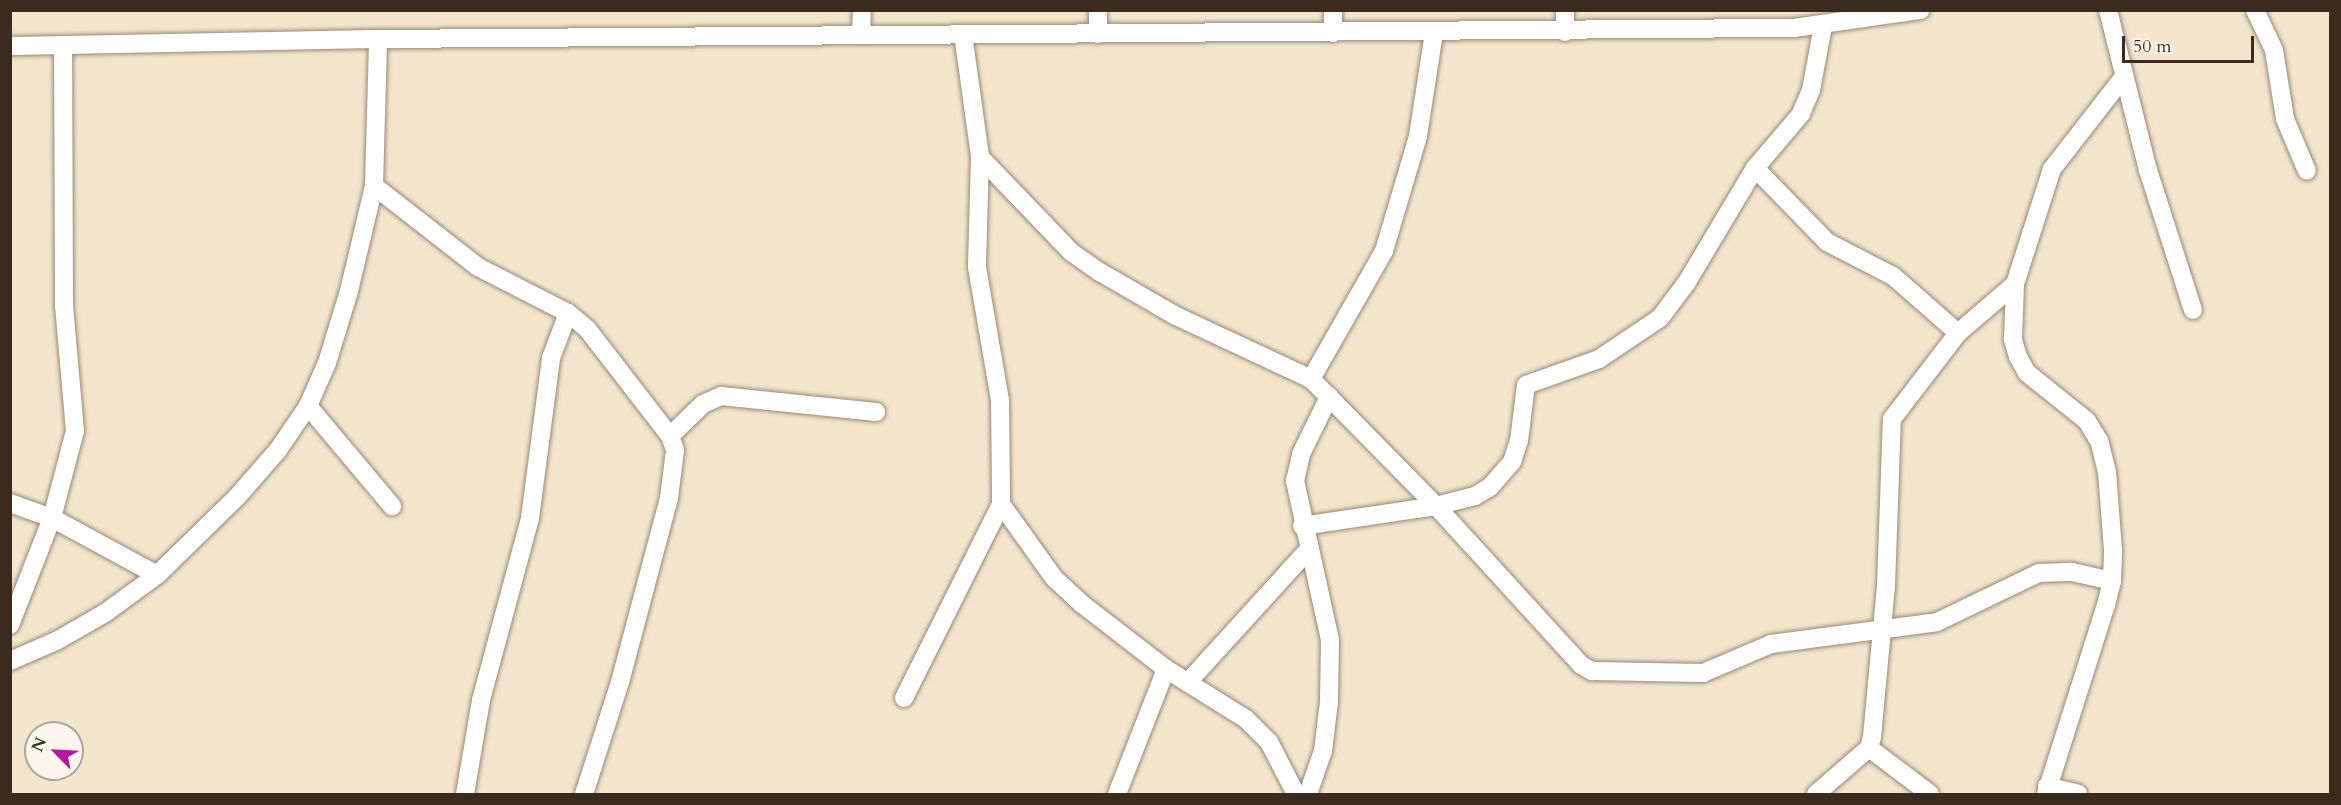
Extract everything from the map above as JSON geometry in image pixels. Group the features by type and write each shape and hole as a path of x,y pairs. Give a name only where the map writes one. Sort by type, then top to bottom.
{"street":[{"path":"861,35 862,10"},
{"path":"1098,10 1098,34"},
{"path":"1333,10 1333,33"},
{"path":"1565,10 1565,32"},
{"path":"10,46 378,39 1565,32 1795,19 1823,26 1922,10"},
{"path":"2108,10 2122,79 2168,238 2193,310"},
{"path":"2255,10 2274,50 2285,119 2307,171"},
{"path":"1302,526 1436,506 1475,496 1490,487 1512,462 1519,441 1523,392 1530,380 1599,359 1660,318 1687,282 1755,168 1801,114 1811,90 1823,26"},
{"path":"1311,379 1384,251 1418,136 1434,33"},
{"path":"904,698 1001,504 1000,400 977,267 980,157 963,34"},
{"path":"10,661 105,613 157,575 237,497 278,450 308,406 327,363 349,291 374,186 378,39"},
{"path":"10,625 52,518 75,431 64,305 63,46"},
{"path":"2078,795 2046,790 2112,581 2107,472 2099,441 2087,421 2026,373 2018,357 2013,339 2015,284 2052,169 2122,79"},
{"path":"980,157 1071,252 1100,272 1176,316 1311,379 1436,506 1581,665 1592,671 1703,673 1771,644 1937,622 2038,573 2072,572 2112,581"},
{"path":"1755,168 1827,242 1893,276 1958,333"},
{"path":"374,186 478,267 568,313 588,330 670,435 675,450 669,498 620,682 584,795"},
{"path":"1816,795 1869,748 1883,630 1892,419 1958,333 2015,284"},
{"path":"465,795 481,700 530,518 551,358 568,313"},
{"path":"670,435 704,404 721,396 876,412"},
{"path":"1308,795 1323,751 1329,702 1329,640 1307,551 1295,481 1301,454 1329,397"},
{"path":"308,406 392,506"},
{"path":"10,503 52,518 157,575"},
{"path":"1001,504 1054,578 1166,669 1245,719 1269,742 1296,795"},
{"path":"1188,682 1307,551"},
{"path":"1117,795 1166,669"},
{"path":"1869,748 1930,795"}]}
